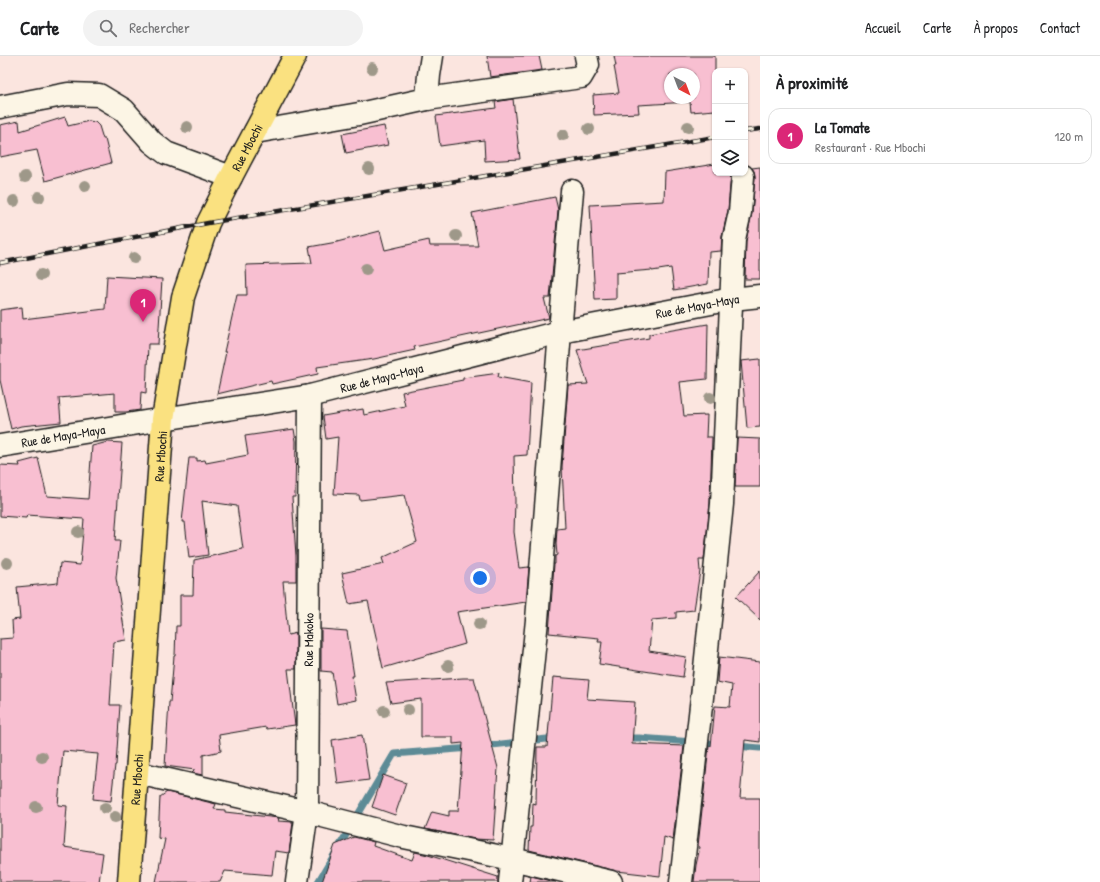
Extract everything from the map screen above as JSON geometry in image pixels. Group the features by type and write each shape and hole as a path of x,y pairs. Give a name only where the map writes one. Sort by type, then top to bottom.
{"main road":[{"name":"Rue Mbochi","path":"129,882 163,419 183,297 208,223 295,56"}],"street":[{"path":"427,99 432,56"},
{"path":"255,132 359,114 427,99 581,77 588,65 586,56"},
{"path":"0,107 68,94 99,95 124,110 152,142 166,154 231,177"},
{"path":"681,882 722,504 734,239 740,212 743,176"},
{"path":"510,882 538,620 572,191"},
{"name":"Rue de Maya-Maya","path":"0,446 310,396 560,332 732,299 760,296"},
{"name":"Rue Makoko","path":"297,882 307,812 310,396"},
{"path":"138,773 307,812 404,837 512,859 611,882"}],"building":[{"path":"487,56 539,56 542,70 490,77"},
{"path":"614,56 715,56 715,68 712,68 712,110 691,112 690,104 700,104 700,68 664,68 664,104 638,105 639,113 594,115 593,95 619,93 614,66 616,66"},
{"path":"513,99 520,159 485,161 484,140 440,146 436,116 496,108 495,102"},
{"path":"65,117 68,126 89,121 95,122 99,126 103,139 105,139 111,163 45,181 37,150 0,157 0,125 19,121 20,131"},
{"path":"384,126 388,145 346,153 342,134"},
{"path":"712,164 712,176 731,176 728,210 722,236 721,251 709,252 708,284 674,290 671,268 652,271 616,273 616,299 595,300 590,205 664,201 665,172"},
{"path":"760,167 760,279 745,279 746,241 752,213 755,177 752,168"},
{"path":"555,197 558,210 550,298 544,298 549,318 414,347 415,350 374,359 317,367 318,374 272,384 271,381 217,394 226,352 224,352 237,295 247,295 246,265 312,263 309,247 337,242 380,231 385,250 429,240 430,246 478,246 472,213"},
{"path":"107,276 162,279 158,344 148,344 146,393 141,392 140,410 115,412 115,393 59,398 61,422 21,426 11,429 0,380 0,310 22,307 23,319 105,309"},
{"path":"708,324 707,379 680,382 684,416 707,415 706,437 712,437 710,503 704,560 699,560 700,571 694,610 676,612 676,618 652,620 649,651 686,657 683,677 599,664 602,642 598,642 599,638 549,633 554,564 555,556 557,555 557,529 565,528 562,467 568,385 588,384 577,350 649,338 649,334"},
{"path":"760,359 760,427 747,428 741,361"},
{"path":"499,373 498,377 531,383 527,455 514,456 514,532 519,568 529,567 526,602 457,612 465,644 383,668 368,601 349,604 342,573 384,564 382,558 417,542 404,495 360,500 359,495 334,494 338,437 326,439 323,416 363,409 364,415 405,406 402,392 463,380 463,378"},
{"path":"294,429 296,441 295,497 292,497 296,581 283,581 288,635 296,633 296,669 288,669 295,725 267,729 266,727 219,735 221,751 203,755 203,775 192,773 195,770 165,766 169,702 175,656 176,626 180,626 180,595 193,595 194,560 243,549 237,506 202,501 208,555 189,558 185,522 182,522 189,458 197,458 197,461 205,460 206,463 248,455 245,436"},
{"path":"737,438 760,439 760,487 735,487"},
{"path":"108,442 122,443 115,541 120,541 116,578 126,640 114,642 110,705 120,705 116,765 111,801 93,799 98,754 63,751 58,805 67,806 64,847 103,853 99,882 0,882 0,639 13,638 12,620 20,619 17,587 58,583 60,563 80,565 84,519 27,515 26,518 0,516 0,465 20,466 19,463 38,458 47,496 88,499 92,446"},
{"path":"760,571 760,620 736,597"},
{"path":"321,629 347,631 356,700 337,704 332,672 321,671"},
{"path":"719,657 760,662 760,742 745,740 740,798 760,798 760,882 694,882 700,847 698,846 715,706 730,707 732,685 717,682"},
{"path":"553,677 589,680 587,699 635,702 632,744 684,746 673,840 664,837 660,876 617,871 529,850 533,803 536,804 537,747 547,747"},
{"path":"474,678 498,768 493,840 475,839 425,829 432,812 449,816 449,811 458,811 463,743 453,744 453,737 421,737 421,699 391,703 386,683"},
{"path":"362,735 369,780 338,784 332,740"},
{"path":"383,775 406,783 395,815 372,807"},
{"path":"167,792 216,804 214,809 225,810 225,812 279,818 278,821 293,822 289,853 275,851 272,875 225,871 220,882 156,882 165,839 158,838 160,797"},
{"path":"354,837 374,842 373,846 412,860 415,852 428,855 498,877 498,882 322,882 335,845"},
{"path":"531,876 556,882 530,882"}],"waterway":[{"path":"483,746 556,738"},
{"path":"625,738 720,744"},
{"path":"736,746 760,748"},
{"path":"318,882 394,754 471,748"}],"railway":[{"path":"748,131 760,129"},
{"path":"0,263 208,223 712,138"}],"place":[{"name":"La Tomate","path":"143,322"}]}
